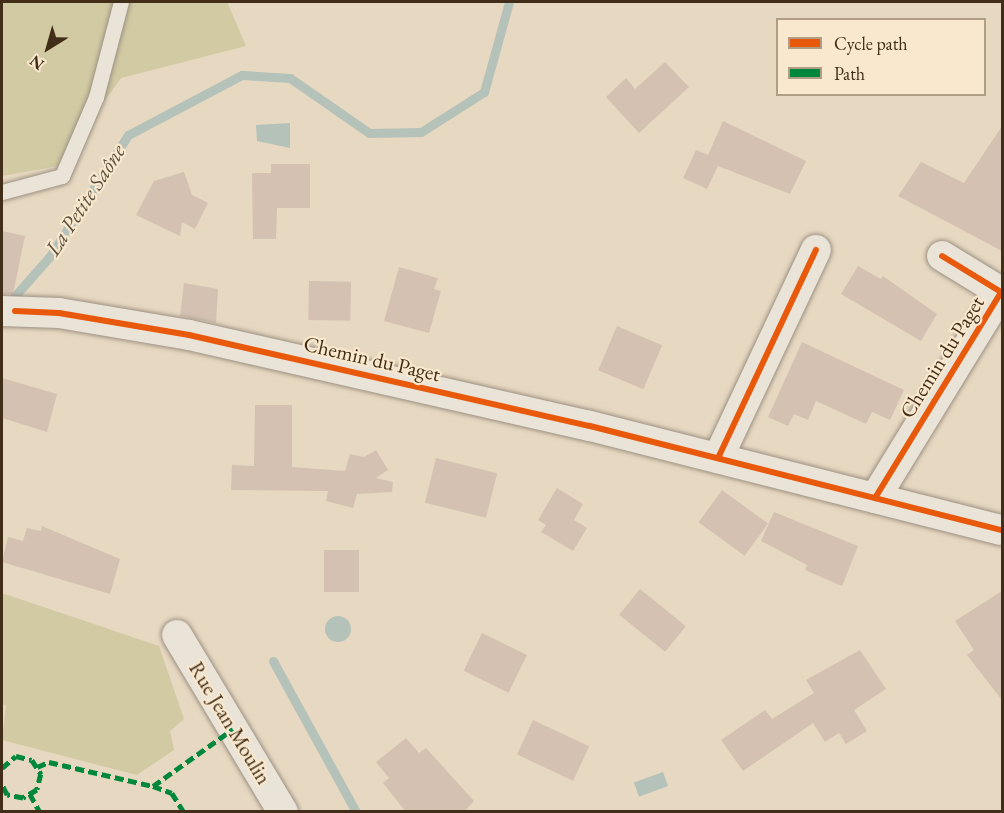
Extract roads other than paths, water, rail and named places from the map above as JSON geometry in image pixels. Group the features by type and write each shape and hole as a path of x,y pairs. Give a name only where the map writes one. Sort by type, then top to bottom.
{"street":[{"path":"717,458 816,249"},
{"name":"Chemin du Paget","path":"874,498 1001,292 942,256"},
{"name":"Chemin du Paget","path":"8,311 189,335 717,458 1002,530"},
{"name":"Rue Jean Moulin","path":"177,635 283,812"}],"lane":[{"path":"2,192 62,176 96,97 121,2"}],"waterway":[{"name":"La Petite Saône","path":"7,305 50,256 128,135 242,75 290,78 369,133 421,132 484,92 509,2"},
{"path":"273,661 356,812"}]}
